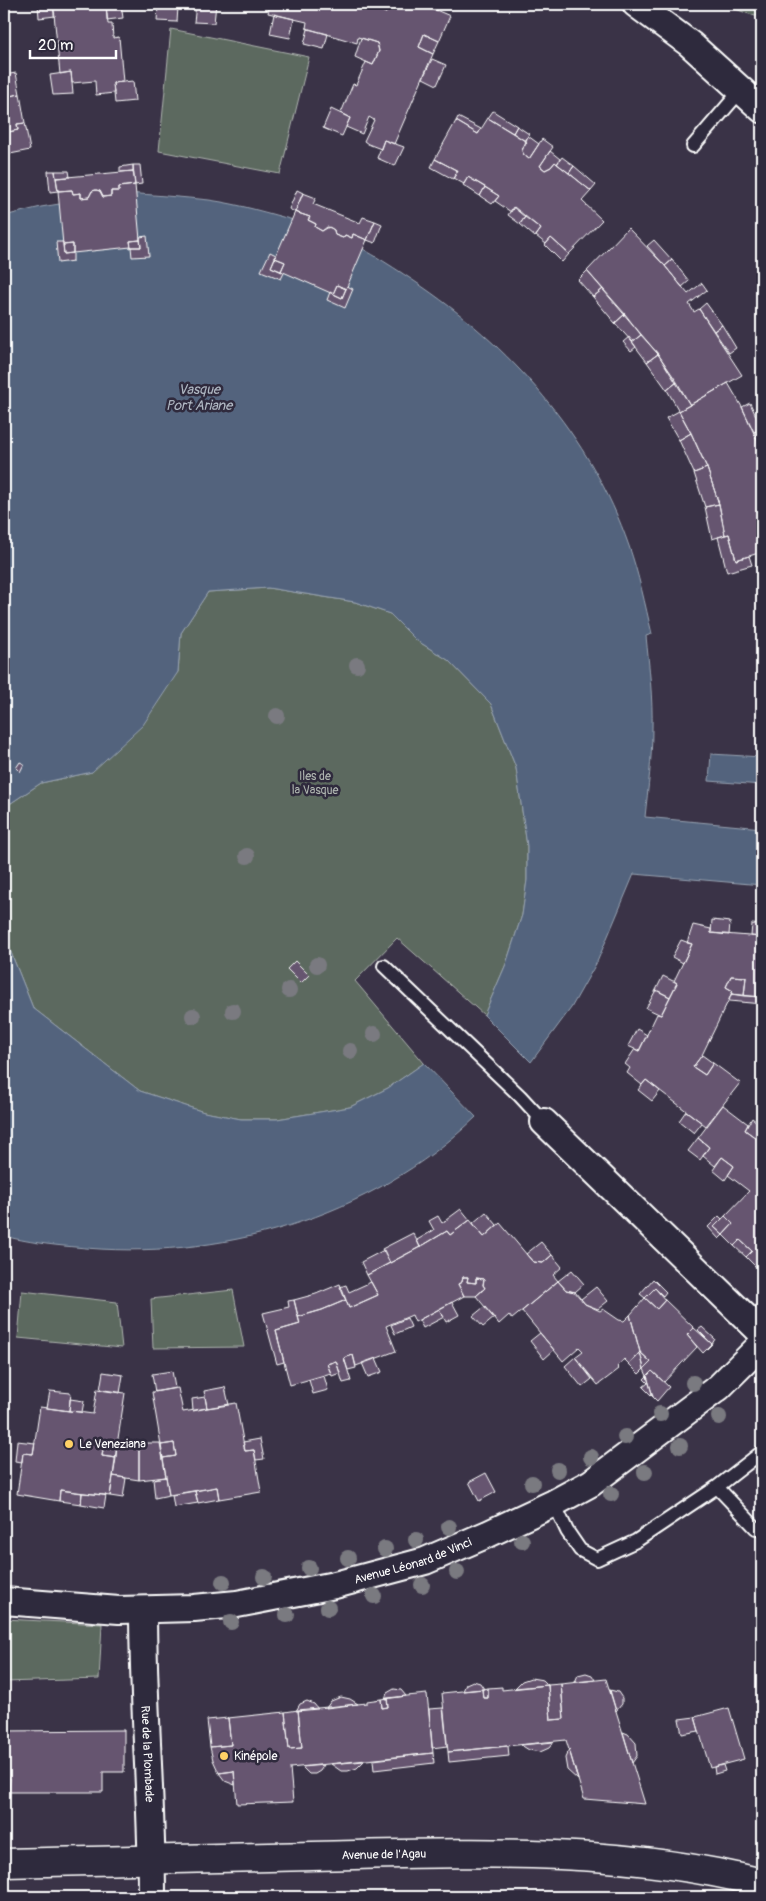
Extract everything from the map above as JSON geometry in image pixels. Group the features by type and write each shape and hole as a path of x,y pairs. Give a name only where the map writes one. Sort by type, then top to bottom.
{"street":[{"path":"636,4 690,44 762,109"},
{"path":"544,1122 762,1333"},
{"name":"Avenue Léonard de Vinci","path":"4,1601 94,1609 143,1610 237,1604 335,1585 425,1561 554,1503 591,1483 719,1387 762,1344"},
{"name":"Rue de la Plombade","path":"143,1610 143,1658 152,1897"},
{"name":"Avenue de l'Agau","path":"4,1863 462,1853 606,1858 671,1864 762,1883"}],"lane":[{"path":"693,146 742,89"},
{"path":"384,966 520,1096 544,1122"},
{"path":"554,1503 567,1531 580,1550 597,1559 636,1541 717,1487 762,1452"},
{"path":"717,1487 756,1528 762,1528"}],"green space":[{"path":"721,4 762,4 762,15 755,16"},
{"path":"171,29 309,57 280,174 159,151"},
{"name":"Iles de la Vasque","path":"268,588 355,602 390,614 416,640 448,660 491,704 516,768 527,846 527,880 522,915 506,964 484,1015 397,938 355,981 424,1063 388,1088 350,1107 277,1119 241,1119 204,1112 140,1091 33,1008 4,935 4,810 8,805 41,783 92,772 178,672 181,633 208,592"},
{"path":"233,1290 244,1347 153,1348 151,1299"},
{"path":"22,1291 117,1302 122,1348 18,1338"},
{"path":"4,1619 102,1624 99,1679 4,1682"}],"water":[{"name":"Vasque Port Ariane","path":"126,193 209,200 297,221 340,237 394,268 449,306 483,334 514,364 543,396 570,431 593,467 613,506 633,557 652,634 646,636 652,740 645,817 762,828 762,885 634,874 597,962 571,1008 531,1062 484,1015 506,964 522,915 527,880 527,846 516,768 491,704 448,660 416,640 390,614 355,602 268,588 208,592 181,633 178,672 143,725 92,772 41,783 8,805 4,810 4,216 41,207"},
{"path":"711,754 762,757 762,785 709,781"},
{"path":"4,935 33,1008 140,1091 204,1112 241,1119 277,1119 350,1107 388,1088 424,1063 476,1117 434,1152 389,1182 341,1206 290,1226 237,1239 183,1247 129,1250 30,1242 4,1236"}],"building":[{"path":"38,4 53,4 55,16 39,18"},
{"path":"53,4 106,4 108,24 112,24 113,38 119,37 123,82 113,83 114,93 96,95 95,81 72,83 71,72 60,74"},
{"path":"106,4 121,4 123,18 107,20"},
{"path":"129,4 196,4 196,7"},
{"path":"196,4 216,4 214,23 194,22"},
{"path":"270,4 379,4 377,9 386,13 390,4 399,4 409,8 411,4 422,4 450,16 439,41 424,34 419,47 433,54 394,144 384,140 381,149 368,144 364,141 374,120 369,117 362,134 346,127 350,118 341,113 353,84 356,85 366,62 373,65 379,51 377,43 358,37 357,43 306,28 307,22 268,13"},
{"path":"379,4 390,4 386,13 377,9"},
{"path":"422,4 439,4 437,10"},
{"path":"158,5 178,7 177,22 157,21"},
{"path":"274,14 294,19 290,38 270,34"},
{"path":"308,29 328,34 324,49 304,44"},
{"path":"424,34 439,41 433,54 419,47"},
{"path":"361,38 377,43 379,51 373,65 355,57"},
{"path":"432,59 446,65 437,85 423,78"},
{"path":"71,72 73,94 53,95 50,75"},
{"path":"16,73 20,94 4,97 4,75"},
{"path":"133,81 135,101 115,103 113,83"},
{"path":"20,94 25,123 17,124 18,130 4,133 4,97"},
{"path":"331,109 350,118 342,136 323,128"},
{"path":"493,111 517,126 513,133 488,118"},
{"path":"458,117 481,129 478,134 456,121"},
{"path":"488,118 527,142 522,151 529,159 542,139 553,147 540,166 545,170 555,162 591,191 582,201 602,220 569,254 551,238 546,244 536,236 541,229 514,207 511,212 495,201 499,196 468,177 464,184 453,178 458,171 435,159 456,121 478,134"},
{"path":"25,123 30,150 5,155 4,133 18,130 17,124"},
{"path":"517,126 529,134 525,141 513,133"},
{"path":"528,136 539,144 529,159 522,151"},
{"path":"384,140 404,147 395,166 377,158"},
{"path":"550,151 560,159 557,164 555,162 545,170 540,166"},
{"path":"562,157 574,166 569,173 557,164"},
{"path":"435,159 458,171 453,179 431,167"},
{"path":"133,165 133,171 120,172 120,167"},
{"path":"133,165 140,165 142,184 135,185"},
{"path":"574,166 596,185 591,191 569,173"},
{"path":"48,171 55,171 58,191 50,192"},
{"path":"55,171 69,171 70,177 56,178"},
{"path":"133,171 135,185 119,187 119,191 111,191 111,196 103,197 100,191 96,190 92,191 89,197 81,198 81,193 73,194 72,190 58,191 56,178"},
{"path":"468,177 485,187 480,196 463,185"},
{"path":"135,185 140,240 130,241 131,247 73,253 73,244 63,245 58,191 72,190 73,194 81,193 81,198 89,197 92,191 96,190 100,191 103,197 111,196 111,191 119,191 119,187"},
{"path":"485,187 499,196 492,204 480,196"},
{"path":"297,190 303,193 295,212 289,209"},
{"path":"303,193 316,198 313,204 360,223 363,217 375,221 367,240 353,234 352,238 345,235 343,238 335,235 334,230 331,228 327,227 322,231 315,227 316,224 308,220 310,217 295,212"},
{"path":"513,207 525,217 520,224 508,215"},
{"path":"295,212 310,217 308,220 316,224 315,227 322,231 329,227 334,230 335,235 343,238 345,235 352,238 353,234 367,240 346,289 337,285 333,294 281,271 285,262 275,258"},
{"path":"525,217 541,229 535,237 520,224"},
{"path":"375,221 382,224 375,243 367,240"},
{"path":"628,228 665,266 688,294 702,283 707,290 689,304 694,312 699,309 742,375 690,405 658,354 587,271"},
{"path":"147,236 149,256 132,257 131,247 141,247 140,237"},
{"path":"551,238 569,254 562,262 545,245"},
{"path":"140,240 141,247 131,247 130,241"},
{"path":"654,240 672,260 665,266 647,246"},
{"path":"56,242 63,242 64,254 73,253 73,261 58,263"},
{"path":"73,244 73,253 64,254 63,245"},
{"path":"270,252 276,255 271,267 284,273 281,279 261,271"},
{"path":"275,258 285,262 281,271 271,267"},
{"path":"672,260 689,281 682,287 665,266"},
{"path":"587,271 603,289 593,297 578,280"},
{"path":"337,285 346,289 342,298 333,294"},
{"path":"347,286 353,289 345,308 327,300 330,292 342,298"},
{"path":"603,289 625,314 615,323 593,297"},
{"path":"706,303 722,325 714,331 699,309"},
{"path":"625,314 641,335 632,342 615,323"},
{"path":"722,325 736,348 729,353 714,331"},
{"path":"641,335 658,354 647,362 632,342"},
{"path":"629,337 636,347 631,351 623,342"},
{"path":"658,354 677,382 667,390 647,362"},
{"path":"677,382 690,405 679,411 667,390"},
{"path":"728,383 742,407 762,451 762,552 736,560 729,534 725,535 719,504 707,468 679,411"},
{"path":"750,403 762,429 754,432 742,407"},
{"path":"679,411 691,433 679,440 666,418"},
{"path":"762,429 762,451 754,432"},
{"path":"691,433 707,468 694,473 679,440"},
{"path":"707,468 719,504 705,507 694,473"},
{"path":"719,504 725,535 712,539 705,507"},
{"path":"729,534 736,560 749,556 752,565 727,572 718,537"},
{"path":"20,762 24,764 20,772 16,768"},
{"path":"712,920 730,922 729,935 711,933"},
{"path":"752,924 762,925 762,937 751,936"},
{"path":"693,925 711,929 711,933 762,937 762,997 744,996 746,977 731,976 726,987 733,991 702,1055 693,1067 705,1075 713,1063 740,1083 706,1126 646,1080 642,1085 627,1073 630,1068 625,1064 635,1049 639,1051 657,1014 661,1015 677,983 674,981 692,944 687,943"},
{"path":"681,940 692,944 683,963 672,957"},
{"path":"295,961 309,975 301,983 287,969"},
{"path":"663,976 677,983 670,997 656,990"},
{"path":"731,976 746,977 744,996 731,994 733,991 726,987"},
{"path":"656,990 670,997 661,1015 646,1008"},
{"path":"731,994 762,997 762,1004 729,1001"},
{"path":"637,1029 647,1035 639,1051 628,1046"},
{"path":"702,1055 713,1063 705,1075 693,1067"},
{"path":"646,1080 660,1091 652,1101 638,1090"},
{"path":"723,1105 748,1124 745,1130 756,1138 760,1134 762,1136 762,1264 758,1269 746,1257 752,1251 740,1240 734,1246 723,1235 733,1224 725,1216 749,1191 728,1175 734,1166 722,1157 715,1166 703,1156 709,1147 698,1138"},
{"path":"686,1111 702,1123 694,1133 679,1121"},
{"path":"752,1118 762,1126 762,1131 756,1138 745,1130"},
{"path":"698,1138 709,1147 700,1160 688,1151"},
{"path":"722,1157 734,1166 725,1180 713,1170"},
{"path":"461,1209 470,1220 450,1235 447,1231 420,1247 417,1240 434,1230 429,1221 438,1216 442,1223"},
{"path":"486,1212 497,1225 484,1237 473,1223"},
{"path":"719,1216 722,1219 714,1227 723,1235 719,1239 708,1227"},
{"path":"725,1216 733,1224 723,1235 714,1227"},
{"path":"470,1220 484,1237 500,1223 533,1262 543,1263 552,1255 562,1267 553,1275 558,1281 512,1319 509,1315 499,1324 476,1296 485,1288 483,1285 484,1279 476,1278 476,1283 467,1282 468,1277 463,1277 462,1282 458,1284 464,1296 415,1322 412,1315 386,1326 396,1351 356,1366 353,1355 344,1358 351,1381 343,1383 336,1361 327,1364 331,1373 290,1385 276,1331 300,1324 298,1317 346,1300 349,1308 378,1295 367,1275 447,1231 450,1235"},
{"path":"413,1233 420,1247 390,1263 382,1249"},
{"path":"740,1240 752,1251 746,1257 734,1246"},
{"path":"541,1242 552,1255 543,1263 533,1262 526,1254"},
{"path":"384,1250 390,1263 367,1275 361,1262"},
{"path":"758,1269 762,1272 762,1280 755,1272"},
{"path":"572,1270 584,1284 575,1292 566,1290 558,1281"},
{"path":"463,1277 468,1277 467,1282 476,1283 476,1278 484,1279 483,1285 485,1288 476,1296 464,1296 458,1284 462,1282"},
{"path":"653,1279 666,1292 663,1296 655,1288 645,1298 640,1294"},
{"path":"558,1281 566,1290 575,1292 585,1304 600,1311 603,1309 619,1320 624,1321 630,1315 640,1352 629,1364 624,1359 617,1367 619,1369 598,1385 575,1357 583,1351 579,1347 563,1361 522,1311"},
{"path":"371,1282 378,1295 349,1308 340,1287 346,1285 349,1292"},
{"path":"340,1284 346,1300 298,1317 294,1300 316,1294"},
{"path":"596,1287 608,1301 598,1309 585,1304 581,1299"},
{"path":"655,1288 665,1300 657,1309 645,1298"},
{"path":"645,1298 657,1309 665,1300 694,1328 687,1335 697,1347 664,1382 652,1371 647,1376 644,1369 651,1362 640,1352 630,1315"},
{"path":"294,1300 300,1324 276,1331 284,1362 277,1364 263,1313 289,1307 288,1301"},
{"path":"452,1302 459,1315 446,1322 439,1309"},
{"path":"484,1307 494,1318 483,1327 473,1316"},
{"path":"439,1309 444,1317 423,1328 419,1320"},
{"path":"407,1318 411,1327 395,1334 391,1325"},
{"path":"702,1327 715,1339 712,1344 698,1330"},
{"path":"694,1328 712,1344 703,1353 687,1335"},
{"path":"540,1333 554,1350 544,1359 530,1341"},
{"path":"640,1352 651,1362 644,1369"},
{"path":"640,1352 644,1369 639,1374 629,1364"},
{"path":"353,1355 356,1368 348,1370 344,1358"},
{"path":"575,1357 592,1379 582,1387 565,1366"},
{"path":"376,1358 382,1372 368,1377 362,1363"},
{"path":"336,1361 340,1373 332,1376 327,1364"},
{"path":"172,1371 175,1388 155,1392 152,1374"},
{"path":"652,1371 669,1387 657,1401 653,1397 647,1376"},
{"path":"103,1372 123,1375 120,1393 100,1390"},
{"path":"324,1376 328,1390 313,1394 309,1380"},
{"path":"647,1376 653,1397 643,1387 648,1383 644,1379"},
{"path":"225,1387 229,1405 207,1408 204,1391"},
{"path":"178,1388 183,1412 236,1403 245,1451 254,1450 261,1492 219,1499 217,1487 169,1495 163,1458 176,1456 174,1443 161,1445 152,1392"},
{"name":"Le Veneziana","path":"97,1389 125,1393 117,1445 104,1443 102,1456 116,1458 110,1496 60,1490 59,1501 17,1494 23,1453 33,1454 40,1407 93,1414"},
{"path":"50,1391 71,1393 69,1411 47,1408"},
{"path":"205,1397 207,1408 193,1411 192,1399"},
{"path":"70,1399 84,1401 82,1412 69,1411"},
{"path":"260,1439 264,1459 256,1460 254,1450 245,1451 243,1442"},
{"path":"17,1441 35,1443 33,1454 23,1453 22,1462 15,1461"},
{"path":"104,1443 117,1445 116,1458 102,1456"},
{"path":"139,1443 139,1480 113,1476 117,1444"},
{"path":"139,1443 160,1443 166,1477 139,1480"},
{"path":"174,1443 176,1456 163,1458 161,1445"},
{"path":"486,1473 496,1492 479,1501 469,1482"},
{"path":"113,1476 126,1478 123,1498 110,1496"},
{"path":"166,1477 169,1495 155,1498 153,1479"},
{"path":"217,1487 219,1499 198,1503 195,1491"},
{"path":"60,1490 82,1493 81,1504 59,1501"},
{"path":"195,1491 198,1503 174,1507 172,1495"},
{"path":"82,1493 106,1495 104,1508 81,1504"},
{"path":"586,1673 592,1675 595,1680 575,1682 578,1675"},
{"path":"531,1678 543,1680 548,1685 515,1688 522,1681"},
{"path":"606,1679 645,1804 584,1799 566,1740 448,1752 442,1693 482,1689 483,1698 488,1698 488,1688 502,1687 502,1690 548,1685 551,1720 564,1719 561,1684"},
{"path":"473,1681 480,1683 484,1689 463,1691 466,1684"},
{"path":"561,1684 564,1719 551,1720 548,1685"},
{"path":"488,1688 488,1698 483,1698 482,1689"},
{"path":"394,1689 401,1690 406,1696 385,1699 387,1693"},
{"path":"610,1690 618,1692 622,1698 622,1704 616,1711"},
{"path":"427,1694 433,1753 290,1768 293,1802 237,1804 234,1771 219,1773 213,1760 210,1747 231,1745 228,1718 285,1712 289,1749 302,1748 298,1710 367,1703 367,1701 381,1699 382,1708 388,1707 387,1698"},
{"path":"341,1697 350,1699 358,1704 326,1708 331,1701"},
{"path":"387,1698 388,1707 382,1708 381,1699"},
{"path":"307,1701 314,1704 318,1709 296,1711 300,1704"},
{"path":"443,1708 447,1746 432,1748 429,1709"},
{"path":"729,1708 744,1759 710,1768 695,1717"},
{"path":"298,1710 302,1748 289,1749 285,1712"},
{"path":"695,1717 699,1731 682,1734 679,1719"},
{"path":"228,1718 231,1745 210,1747 207,1720"},
{"path":"124,1730 124,1772 103,1772 103,1792 9,1792 10,1778 4,1778 4,1731"},
{"path":"623,1732 628,1734 636,1743 637,1756 632,1763"},
{"path":"554,1742 549,1748 540,1752 529,1750 521,1745"},
{"path":"508,1746 509,1756 449,1762 448,1752"},
{"path":"569,1749 578,1780 567,1770 565,1758"},
{"path":"433,1753 434,1763 374,1770 373,1760"},
{"path":"364,1761 357,1768 348,1771 341,1771 331,1764"},
{"path":"324,1765 315,1774 309,1774 302,1767"},
{"path":"723,1765 725,1771 715,1774 714,1767"},
{"path":"234,1771 235,1785 225,1781 219,1773"}],"place":[{"name":"Le Veneziana","path":"69,1444"},
{"name":"Kinépole","path":"224,1756"}]}
